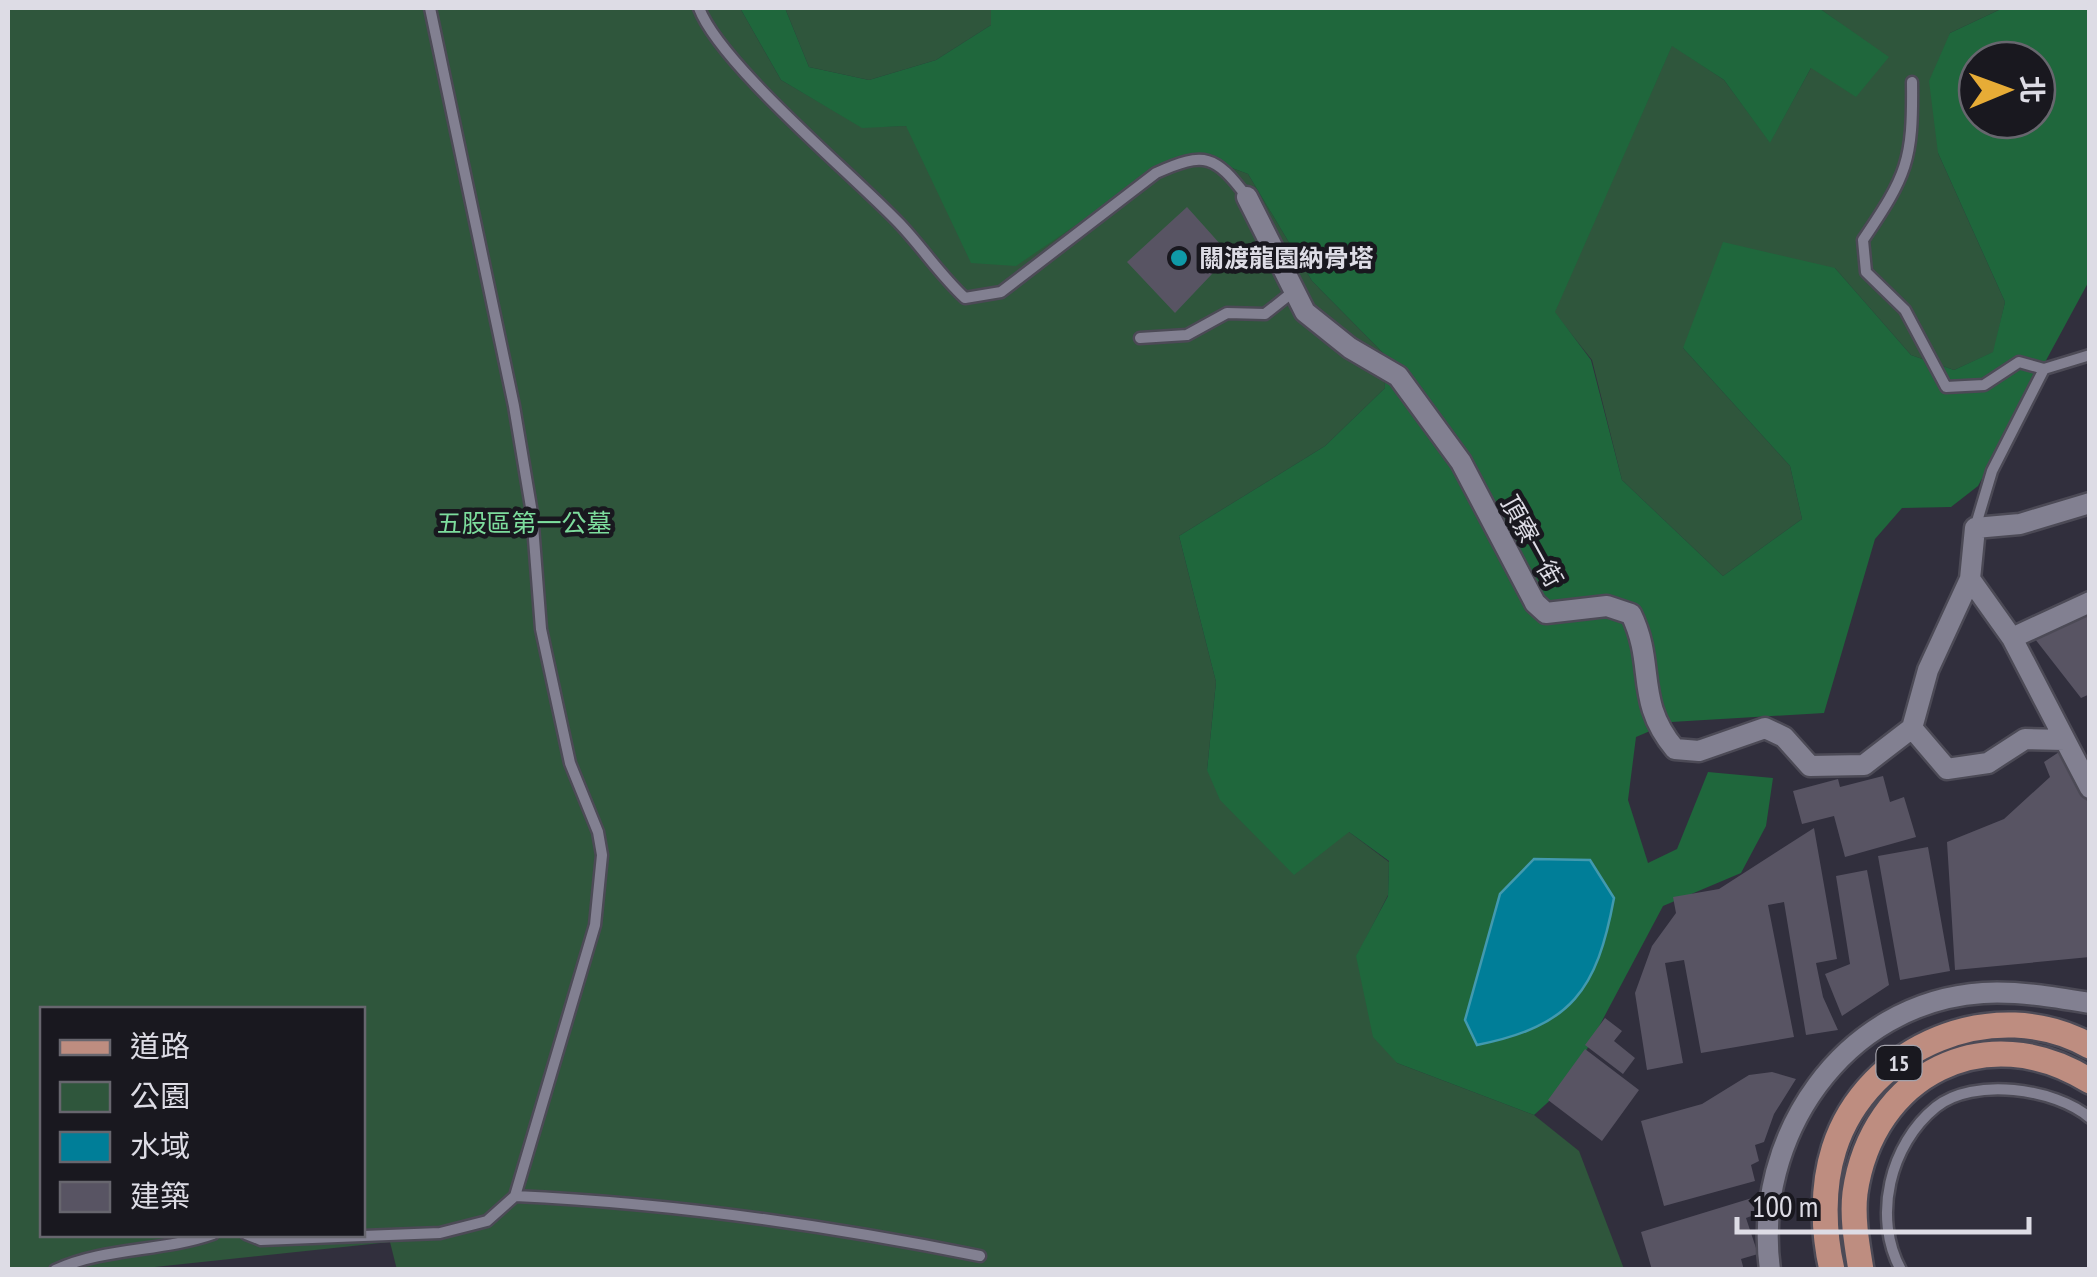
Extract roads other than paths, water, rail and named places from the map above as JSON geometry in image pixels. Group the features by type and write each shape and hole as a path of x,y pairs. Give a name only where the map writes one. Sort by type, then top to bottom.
{"main road":[{"name":"15","path":"1832,1270 1826,1244 1826,1195 1834,1149 1848,1117 1872,1086 1930,1042 1967,1027 2034,1026 2070,1034 2090,1046"},
{"path":"1862,1270 1856,1239 1858,1180 1882,1114 1910,1086 1942,1066 1977,1055 2006,1054 2043,1060 2090,1081"}],"street":[{"name":"頂寮一街","path":"1247,197 1295,291 1316,322 1398,376 1461,462 1535,603 1546,613 1607,606 1632,614 1645,642 1645,689 1656,726 1674,750 1699,752 1765,728 1784,737 1810,766 1864,765 1912,728"},
{"path":"2065,740 2025,739 1988,762 1946,769 1912,728 1928,670 1970,579 1975,528 2020,524 2090,503"},
{"path":"1970,579 2012,638 2087,780"},
{"path":"2012,638 2090,602"},
{"path":"1770,1270 1766,1217 1781,1146 1812,1088 1854,1046 1916,1009 1947,999 1982,993 2033,994 2090,1003"}],"lane":[{"path":"365,1236 440,1233 487,1220 516,1196 595,925 602,855 598,832 570,763 541,629 532,513 514,406 430,8"},
{"path":"699,8 732,57 902,226 965,298 1000,292 1156,173 1184,160 1198,158 1223,166 1247,197"},
{"path":"1912,82 1913,137 1900,185 1862,240 1866,272 1905,310 1946,387 1984,385 2019,362 2044,368 2090,355"},
{"path":"1140,338 1187,335 1227,314 1265,314 1295,291"},
{"path":"1975,528 1992,471 2044,368"},
{"path":"1901,1270 1889,1234 1889,1188 1896,1159 1938,1104 1969,1094 2017,1088 2052,1096 2090,1118"},
{"path":"516,1196 611,1200 846,1229 980,1256"},
{"path":"55,1270 75,1260 186,1244 206,1237"},
{"path":"254,1237 338,1237"}],"water":[{"path":"1534,859 1590,860 1614,898 1599,957 1575,999 1558,1014 1536,1027 1477,1045 1465,1020 1500,894"}],"place":[{"name":"關渡龍園納骨塔","path":"1179,258"}],"park label":[{"name":"五股區第一公墓","path":"524,523"}]}
